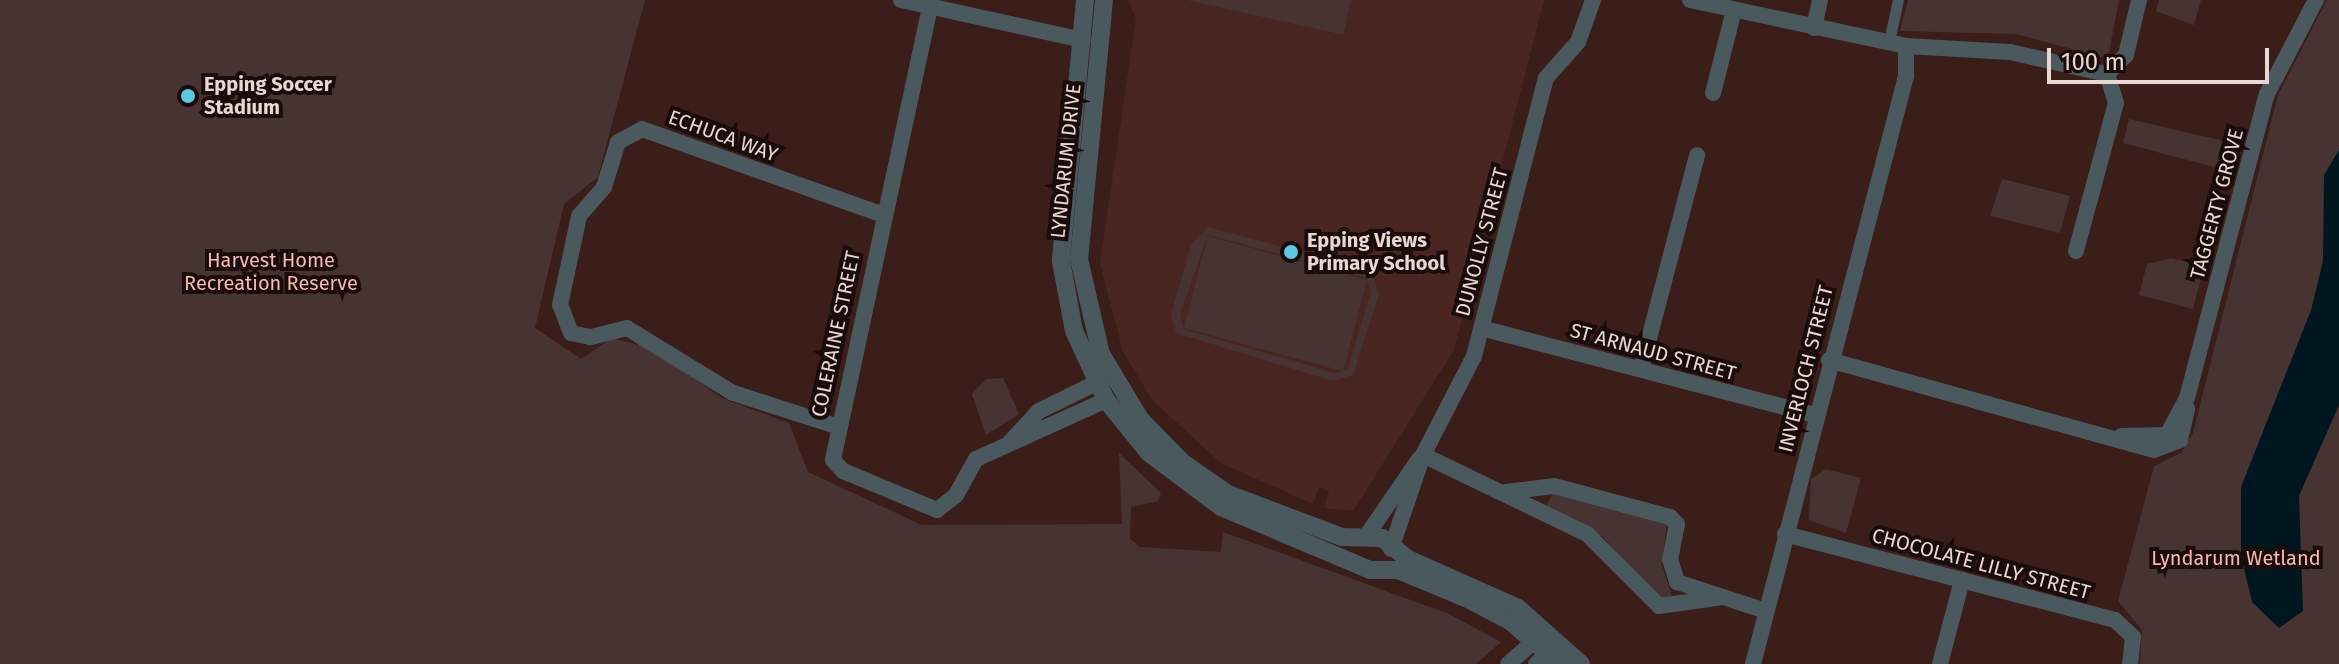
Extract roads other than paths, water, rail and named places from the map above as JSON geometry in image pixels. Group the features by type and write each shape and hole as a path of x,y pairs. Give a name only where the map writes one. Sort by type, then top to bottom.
{"street":[{"path":"901,0 1083,40"},
{"name":"LYNDARUM DRIVE","path":"1085,0 1061,261 1074,331 1149,453 1210,500 1359,559 1370,570 1384,568 1470,600 1548,649 1581,664"},
{"name":"LYNDARUM DRIVE","path":"1104,0 1079,259 1091,328 1108,388 1160,443 1228,494 1342,537 1382,538 1391,549 1475,585 1548,649"},
{"path":"1578,42 1583,0"},
{"name":"DUNOLLY STREET","path":"1365,538 1423,455 1470,365 1546,78 1578,42 1593,0"},
{"path":"1690,0 1871,40 1905,55 1938,47 2010,52 2107,74"},
{"path":"1814,28 1820,0"},
{"path":"1891,32 1898,0"},
{"path":"2107,74 2126,55 2139,0"},
{"name":"TAGGERTY GROVE","path":"2301,26 2305,0"},
{"name":"TAGGERTY GROVE","path":"1829,360 2121,436 2154,450 2171,446 2184,434 2187,398 2267,94 2316,0"},
{"name":"COLERAINE STREET","path":"930,7 836,426 837,466 931,510 950,503 976,459 1006,446 1108,388"},
{"path":"1713,93 1734,10"},
{"name":"INVERLOCH STREET","path":"1752,661 1905,55"},
{"path":"2076,251 2116,103 2107,74"},
{"name":"ECHUCA WAY","path":"836,426 733,393 627,328 590,337 571,333 560,305 579,216 604,187 618,142 642,129 883,215"},
{"path":"1641,369 1697,155"},
{"name":"ST ARNAUD STREET","path":"1481,328 1815,415"},
{"name":"COLERAINE STREET","path":"1006,446 1039,411 1108,388"},
{"path":"1423,455 1598,542 1666,607"},
{"name":"DUNOLLY STREET","path":"1391,549 1423,455"},
{"path":"1497,491 1554,486 1673,519 1675,580 1666,607"},
{"path":"1546,516 1542,498 1554,486"},
{"name":"CHOCOLATE LILLY STREET","path":"1785,534 2121,622 2133,637 2130,664"},
{"path":"1359,559 1365,538"},
{"path":"1384,568 1391,549"},
{"path":"1675,580 1717,598 1766,611"},
{"path":"1940,664 1962,580"},
{"path":"1666,607 1693,596 1717,598"},
{"path":"1508,664 1548,649"}],"water":[{"path":"2339,150 2339,405 2299,496 2303,611 2279,628 2252,602 2241,556 2241,487 2311,310 2323,261 2324,175"}],"place":[{"name":"Epping Soccer Stadium","path":"188,96"},
{"name":"Epping Views Primary School","path":"1291,252"}],"park label":[{"name":"Harvest Home Recreation Reserve","path":"271,272"},
{"name":"Lyndarum Wetland","path":"2236,558"}]}
